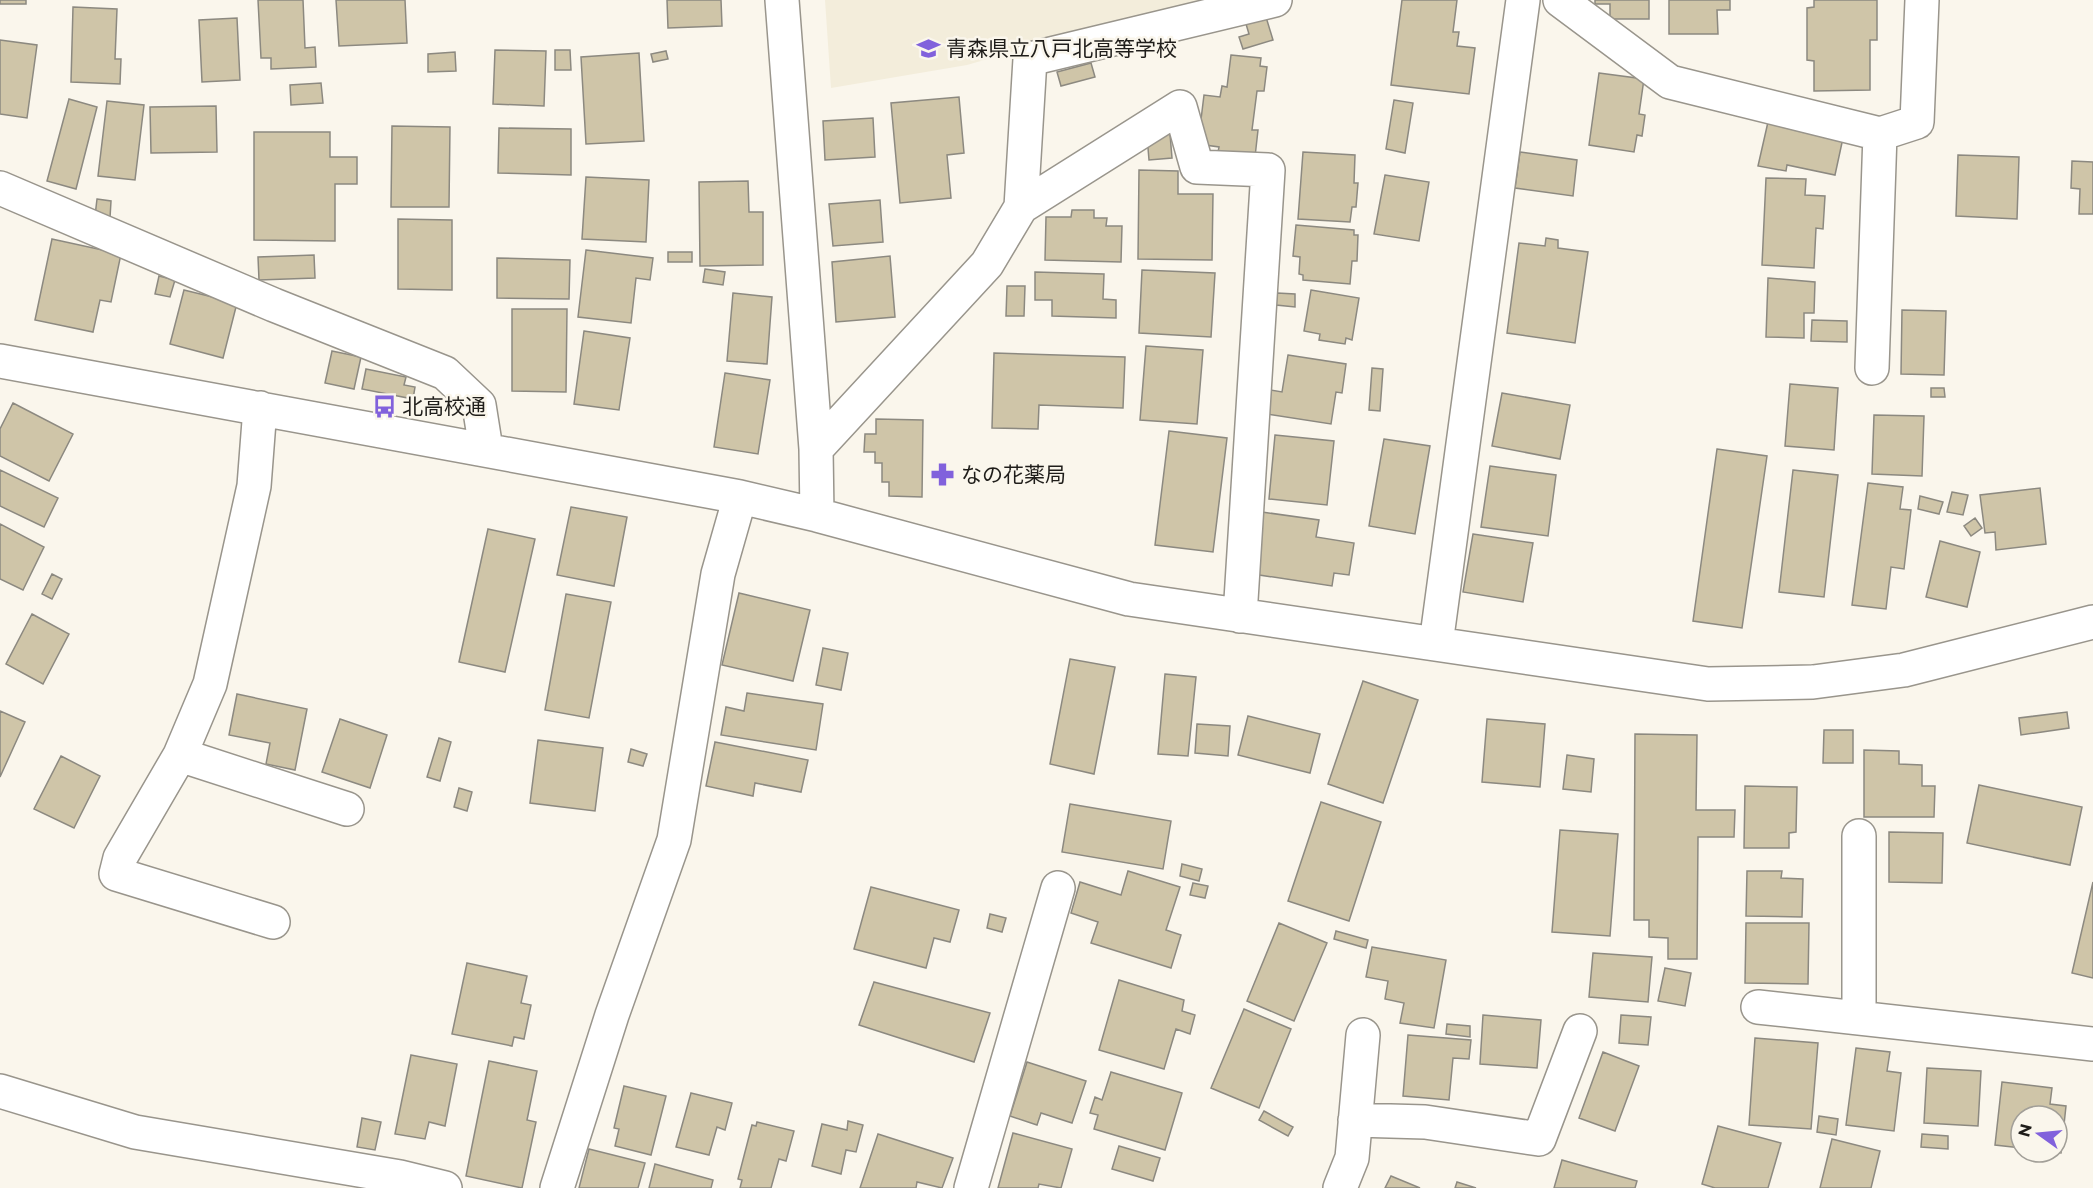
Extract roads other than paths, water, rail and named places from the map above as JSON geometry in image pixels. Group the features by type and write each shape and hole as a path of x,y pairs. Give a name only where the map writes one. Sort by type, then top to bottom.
{"street":[{"path":"782,0 816,449 817,515"},
{"path":"1021,207 1029,59 1275,0"},
{"path":"1436,644 1523,0"},
{"path":"1560,0 1670,82 1880,134 1917,122 1922,0"},
{"path":"816,449 987,264 1021,207 1180,107 1197,167 1268,170 1240,616"},
{"path":"1872,368 1880,134"},
{"path":"0,188 274,305 445,373 478,405 486,449"},
{"path":"0,361 740,497 817,515 1130,599 1708,684 1813,682 1904,670 2093,622"},
{"path":"260,408 254,486 210,684 180,755 120,858 116,874 273,922"},
{"path":"557,1188 612,1015 674,840 718,574 740,497"},
{"path":"180,755 347,809"},
{"path":"1859,836 1859,1018"},
{"path":"971,1188 1059,888"},
{"path":"1758,1007 2093,1044"},
{"path":"1356,1120 1425,1122 1539,1139 1580,1032"},
{"path":"1340,1188 1352,1158 1362,1035"},
{"path":"0,1091 135,1131 400,1177 445,1188"}],"place":[{"name":"青森県立八戸北高等学校","path":"928,48"},
{"name":"北高校通","path":"384,406"},
{"name":"なの花薬局","path":"943,474"}]}
